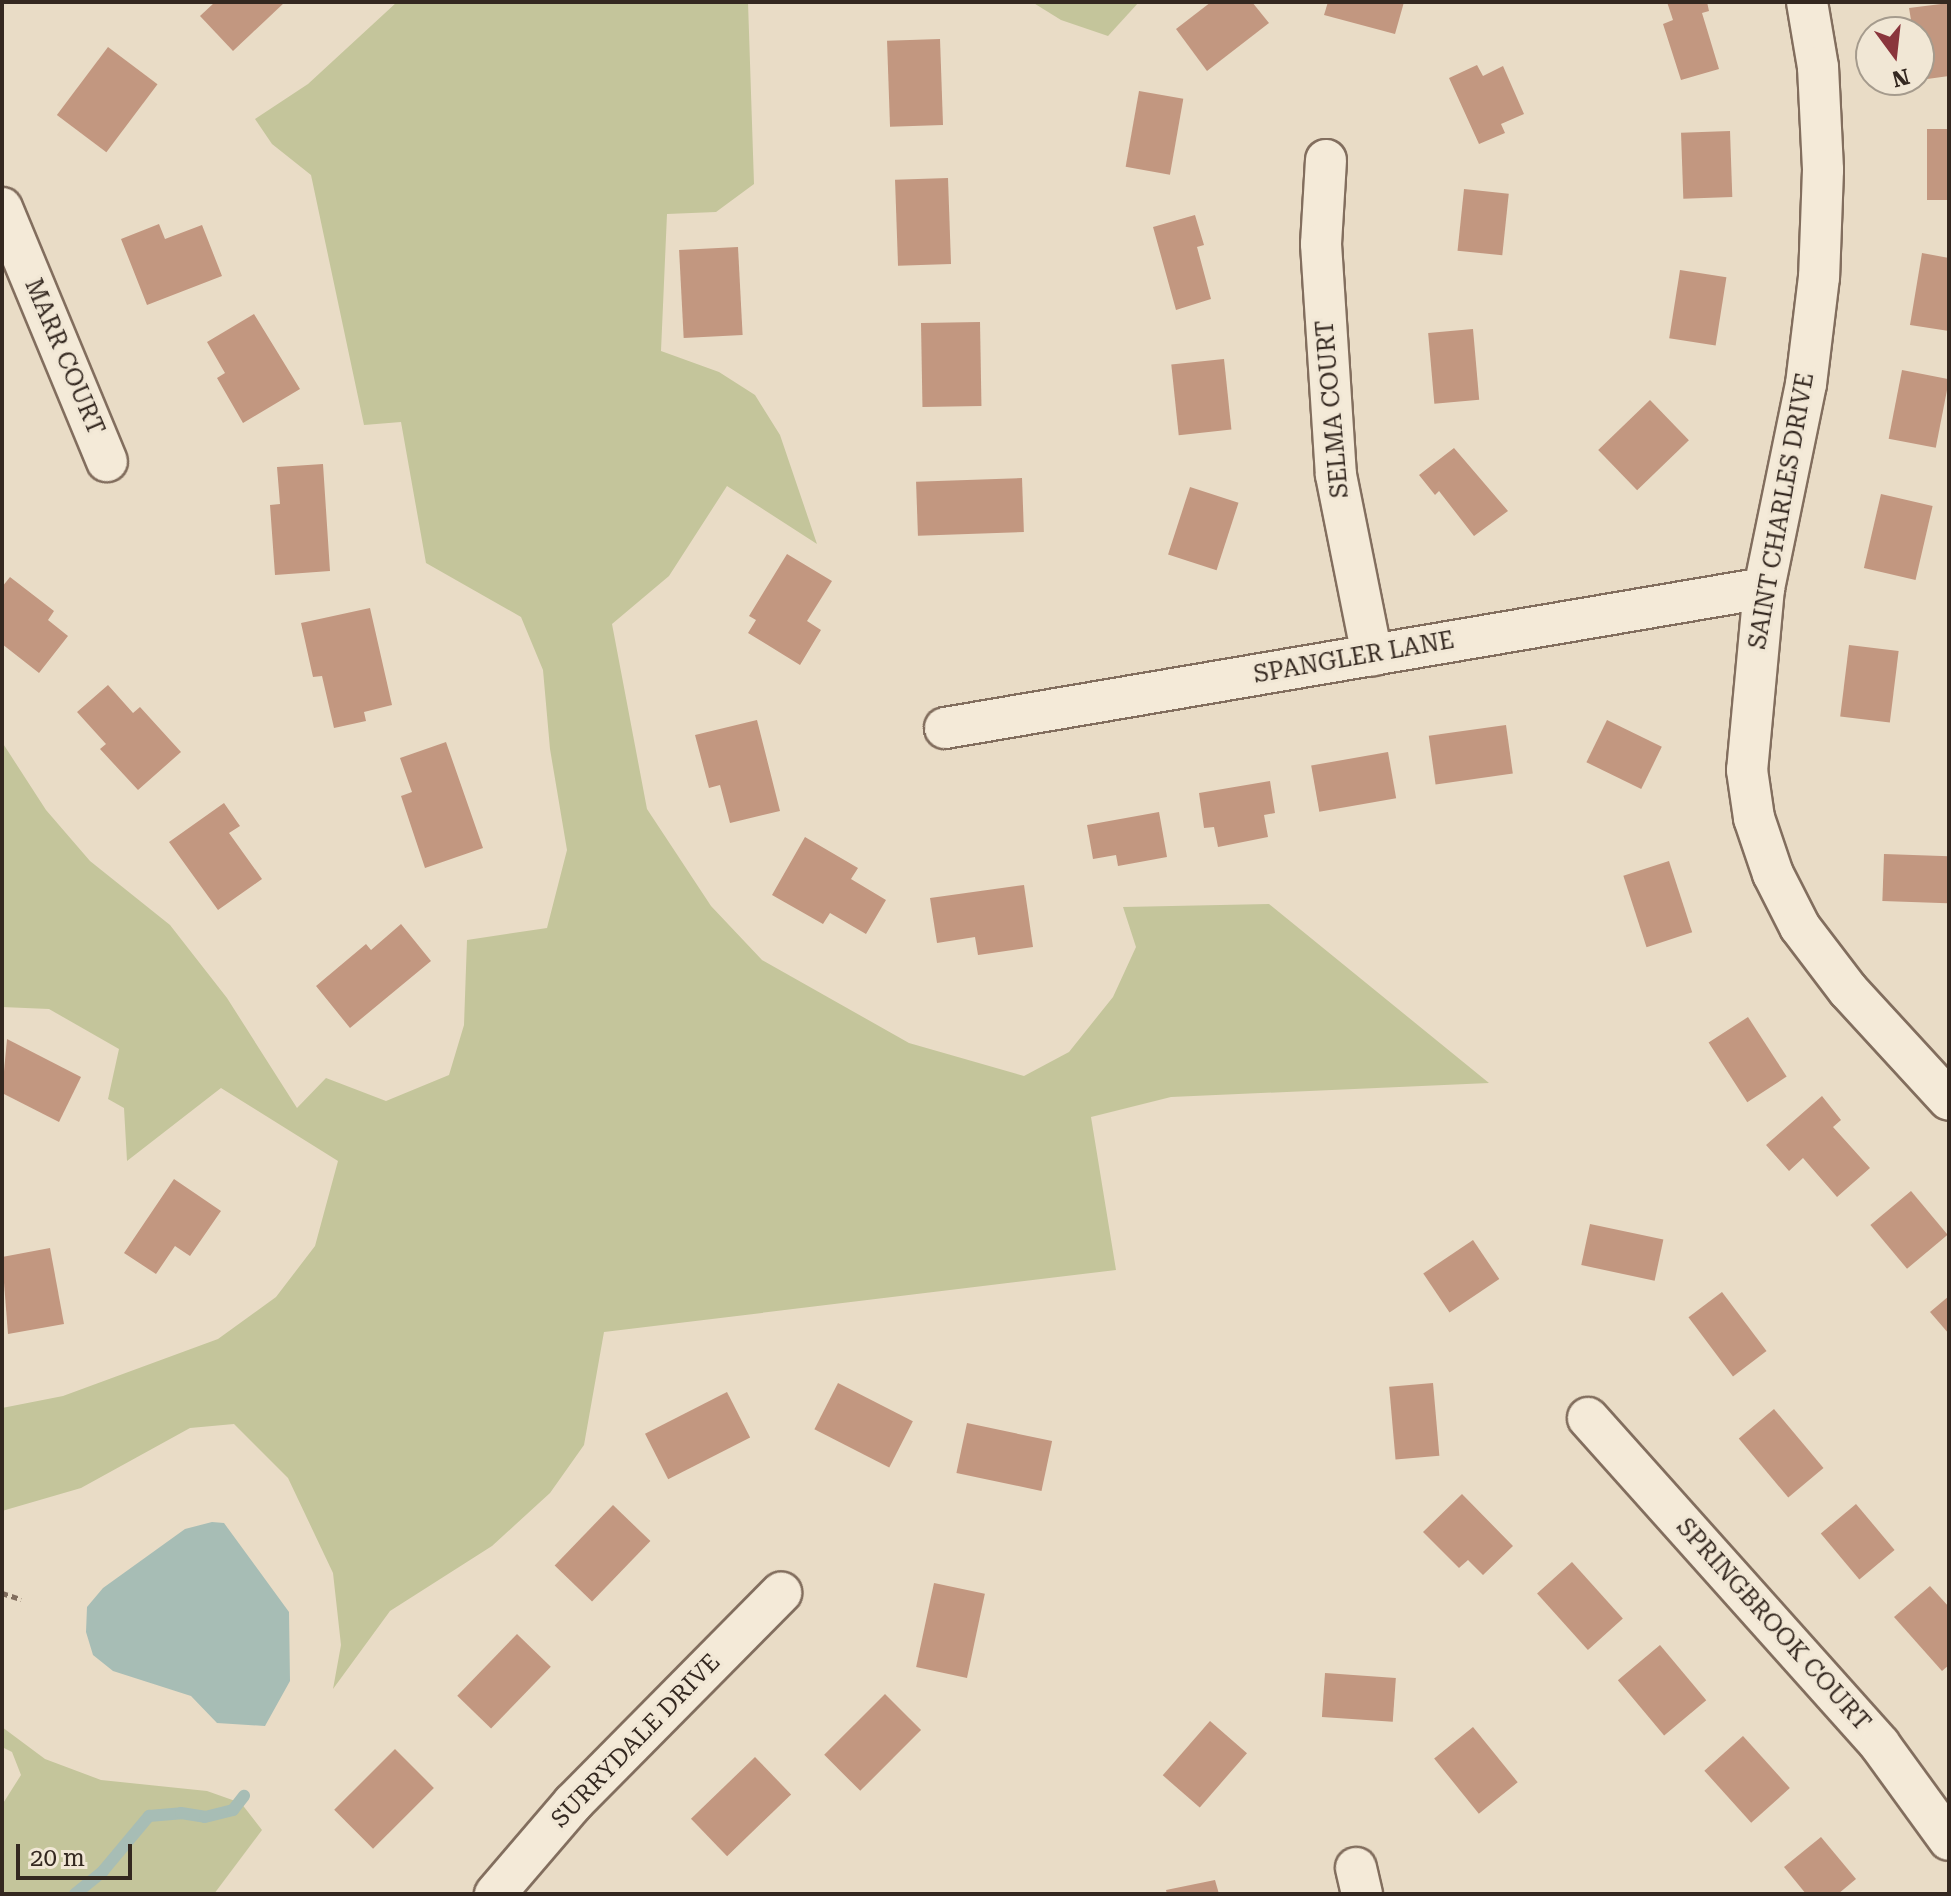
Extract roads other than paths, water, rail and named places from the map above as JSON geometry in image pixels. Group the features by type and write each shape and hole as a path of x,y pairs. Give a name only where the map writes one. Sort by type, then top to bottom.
{"street":[{"name":"SAINT CHARLES DRIVE","path":"1807,2 1818,67 1823,170 1819,277 1806,384 1764,588 1747,770 1754,818 1773,874 1820,956 1943,1081"},
{"name":"SELMA COURT","path":"1326,160 1322,259 1336,475 1372,655"},
{"name":"MARR COURT","path":"2,208 107,461"},
{"name":"SPANGLER LANE","path":"945,728 1764,588"},
{"name":"SPRINGBROOK COURT","path":"1588,1418 1880,1745 1949,1840"},
{"name":"SURRYDALE DRIVE","path":"495,1894 573,1803 781,1593"}],"water":[{"path":"212,1522 224,1523 289,1612 290,1681 265,1726 217,1723 191,1696 113,1671 93,1655 86,1632 87,1607 103,1588 185,1529"}],"waterway":[{"path":"75,1894 103,1871 149,1816 181,1813 205,1817 233,1810 244,1796"}]}
